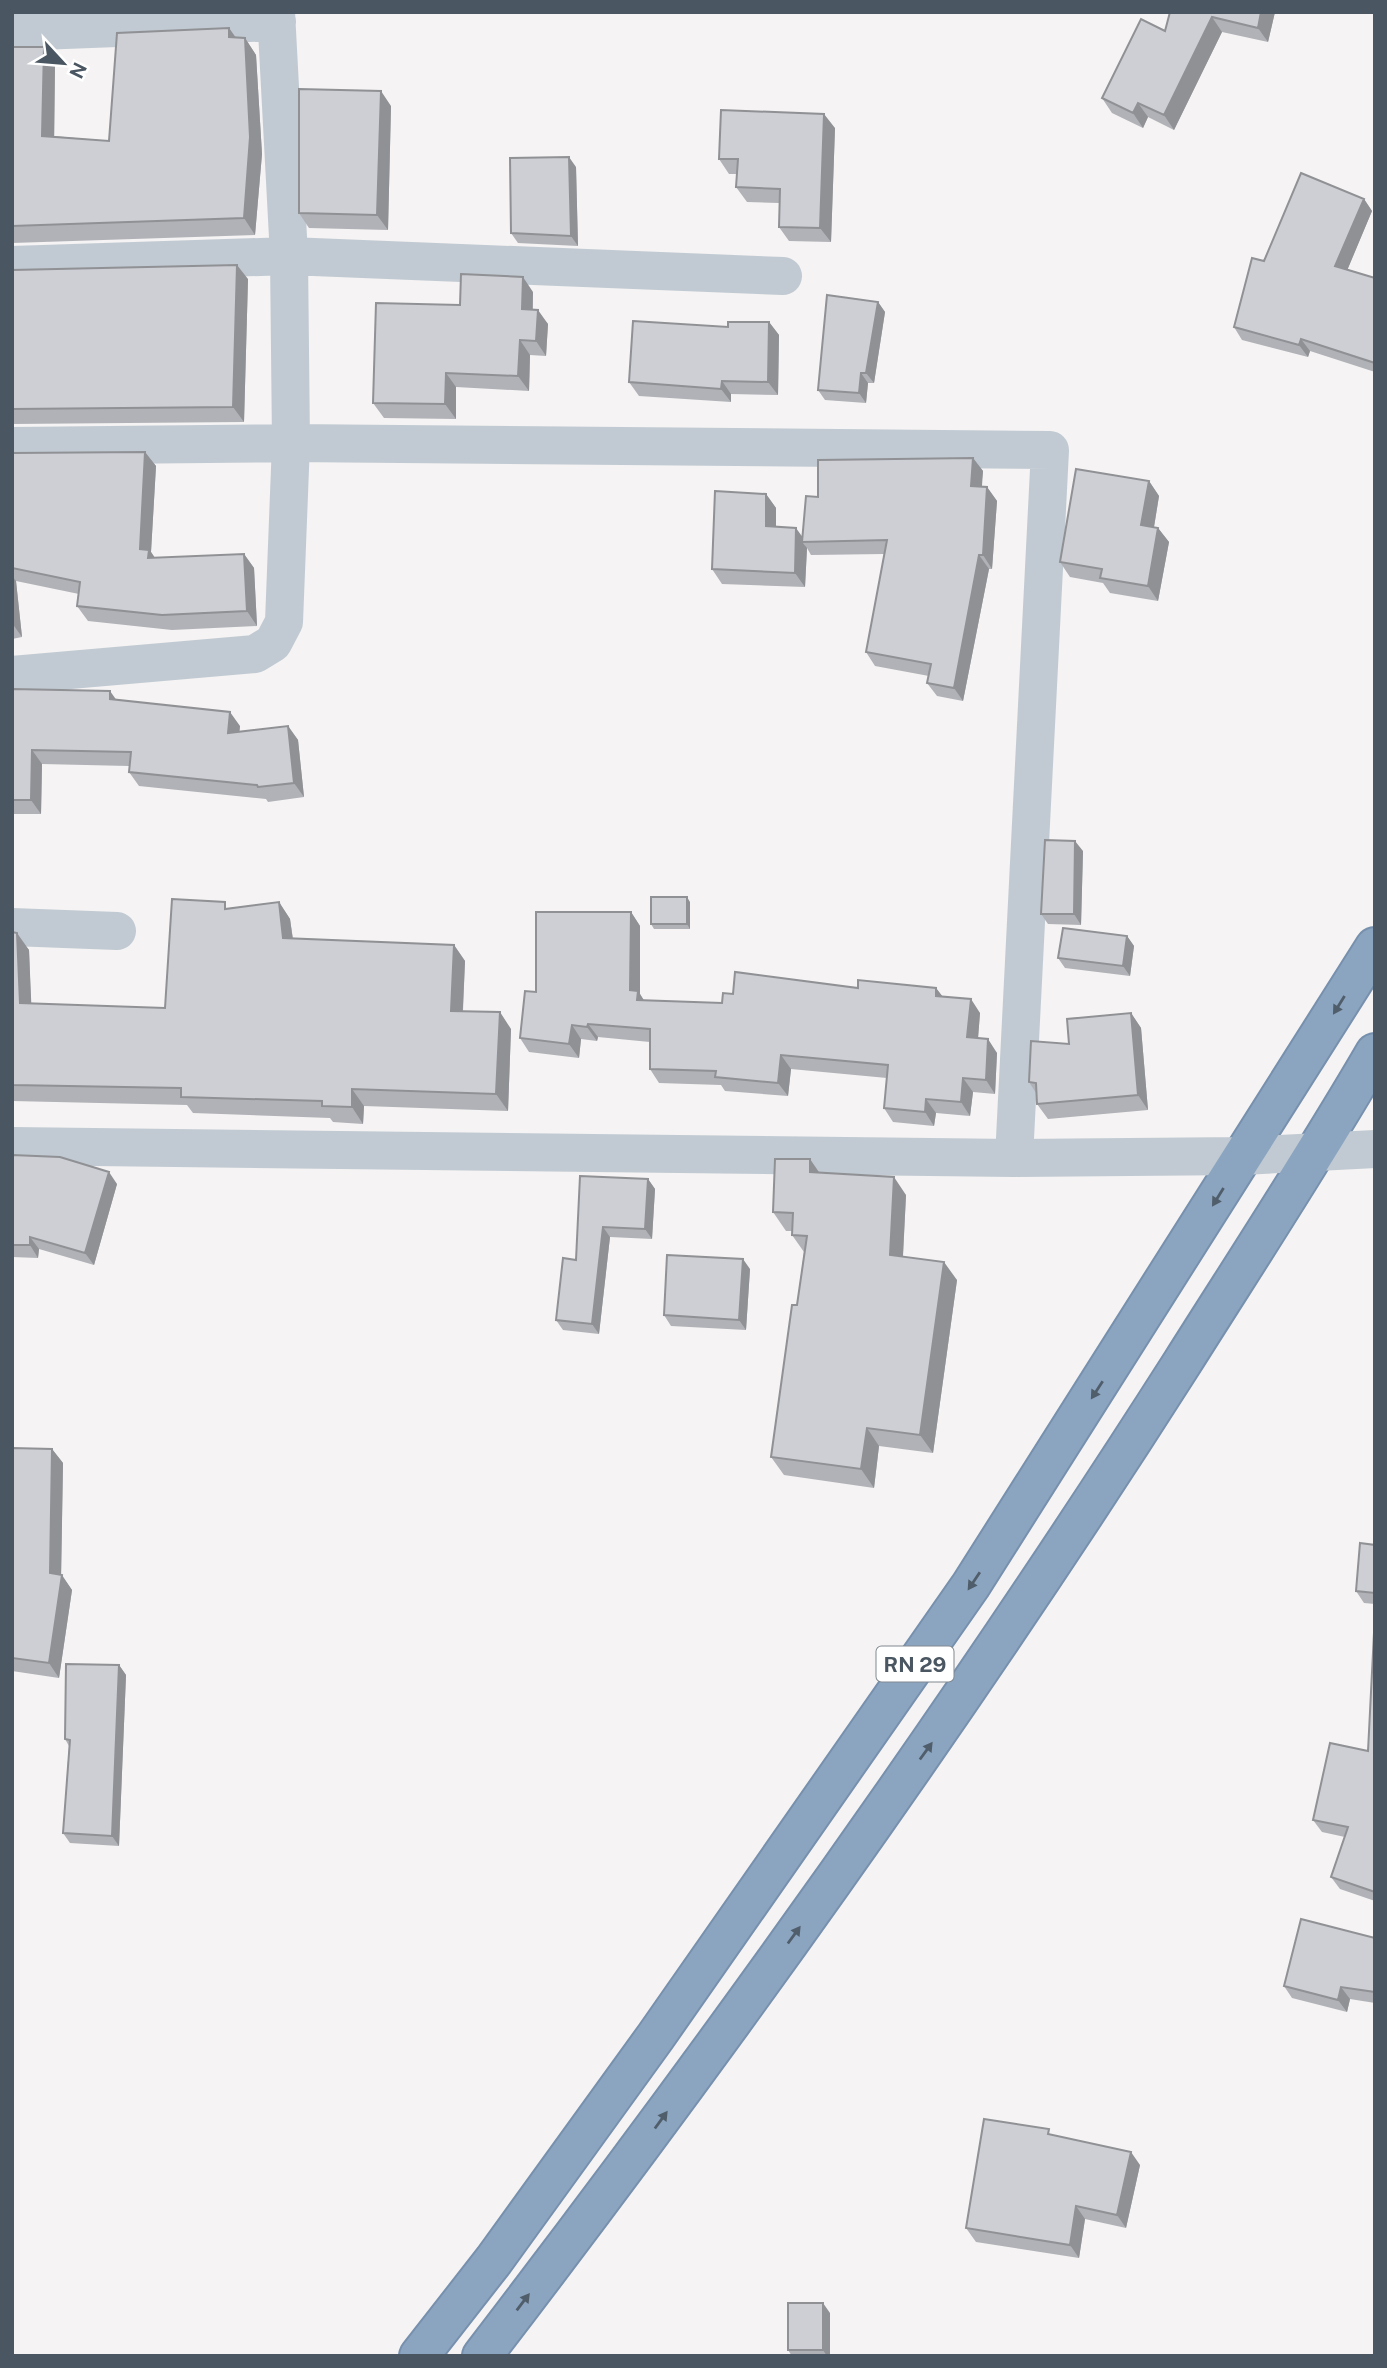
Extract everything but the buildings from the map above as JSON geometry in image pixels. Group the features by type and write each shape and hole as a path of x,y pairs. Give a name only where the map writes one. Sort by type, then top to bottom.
{"highway":[{"name":"RN 29","path":"419,2356 494,2260 656,2036 971,1585 1375,947"},
{"name":"RN 29","path":"482,2356 633,2158 947,1721 1084,1517 1375,1052"}],"street":[{"path":"12,32 276,17 289,256 291,443 284,622 273,643 256,654 12,675"},
{"path":"12,265 289,256 783,276"},
{"path":"12,446 291,443 1050,450 1014,1158"},
{"path":"12,927 117,931"},
{"path":"12,1146 1014,1158 1243,1156 1375,1149"}]}
